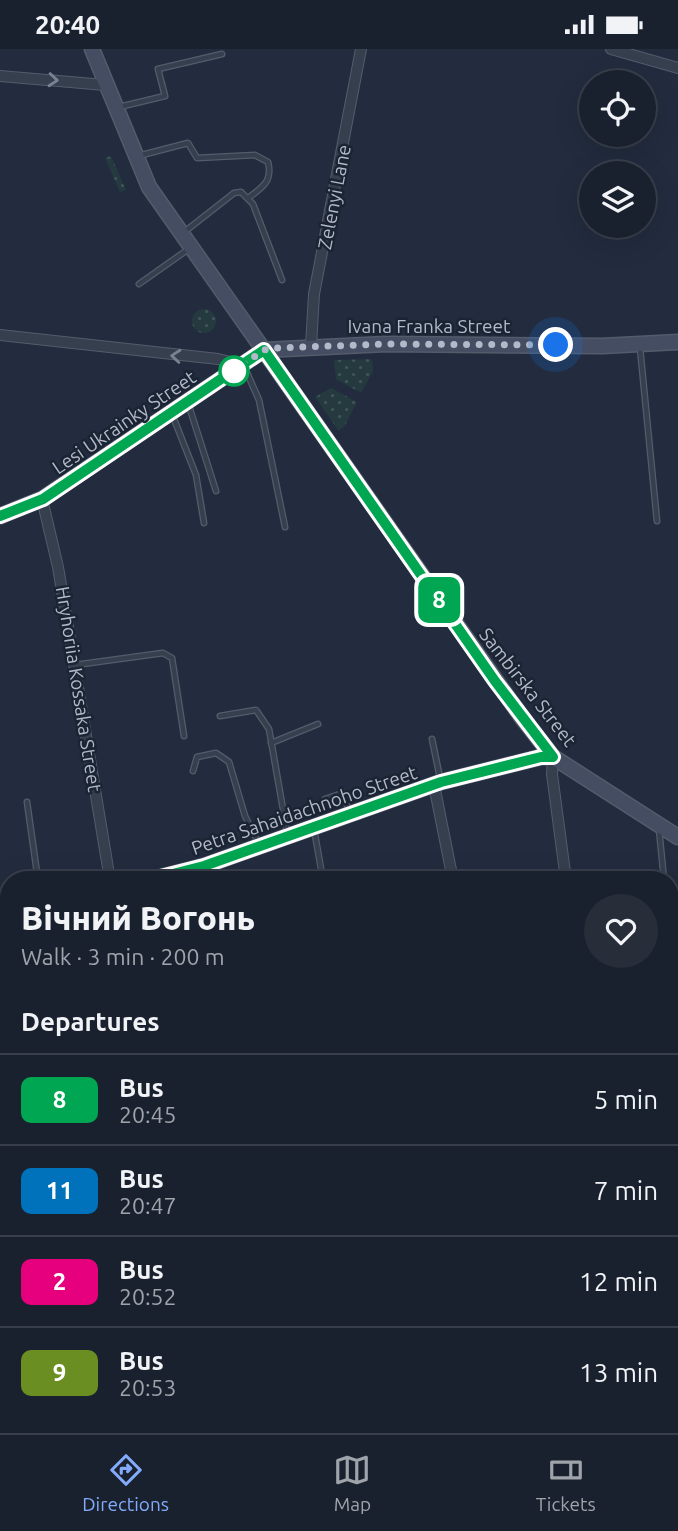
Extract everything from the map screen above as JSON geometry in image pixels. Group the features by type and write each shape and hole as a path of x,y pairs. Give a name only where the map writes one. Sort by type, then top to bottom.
{"main road":[{"name":"Sambirska Street","path":"92,49 149,187 495,681 553,757 678,837"},
{"name":"Ivana Franka Street","path":"264,350 311,346 640,345 678,342"},
{"name":"Lesi Ukrainky Street","path":"0,516 43,499 264,350"},
{"name":"Petra Sahaidachnoho Street","path":"191,871 437,784 541,757 553,757"}],"street":[{"name":"Zelenyi Lane","path":"311,346 314,294 361,49"},
{"path":"611,49 678,68"},
{"path":"0,76 105,85"},
{"path":"0,335 218,359 243,365"},
{"name":"Hryhoriia Kossaka Street","path":"43,499 56,555 109,871"},
{"path":"553,757 552,774 565,871"},
{"path":"437,784 452,871"}],"lane":[{"path":"115,108 164,96 158,69 222,54"},
{"path":"134,156 188,143 197,158 263,158 268,162 268,178 264,187 248,198"},
{"path":"182,234 234,193 240,192 248,198 282,280"},
{"path":"139,284 191,247"},
{"path":"640,345 657,521"},
{"path":"243,365 259,400 285,527"},
{"path":"188,403 216,491"},
{"path":"172,414 196,475 204,523"},
{"path":"75,665 163,653 172,658 184,736"},
{"path":"220,716 256,710 269,729 288,837"},
{"path":"271,743 318,724"},
{"path":"432,739 437,784"},
{"path":"193,771 197,757 216,753 226,759 232,767 245,816 260,847"},
{"path":"325,799 343,793 350,815"},
{"path":"27,802 37,871"},
{"path":"659,825 663,871"},
{"path":"313,827 321,871"}],"green space":[{"path":"111,156 126,190 120,192 105,158"},
{"path":"204,309 212,313 216,321 212,329 204,333 196,329 192,321 196,313"},
{"path":"372,359 373,371 361,393 336,379 334,360"},
{"path":"331,388 357,402 344,427 338,430 315,397"}],"bus line":[{"name":"8","path":"0,516 43,499 264,350 495,681 553,757 541,757 441,782 186,871"}],"route":[{"path":"234,371 264,350 276,348 386,344 556,345"}]}
